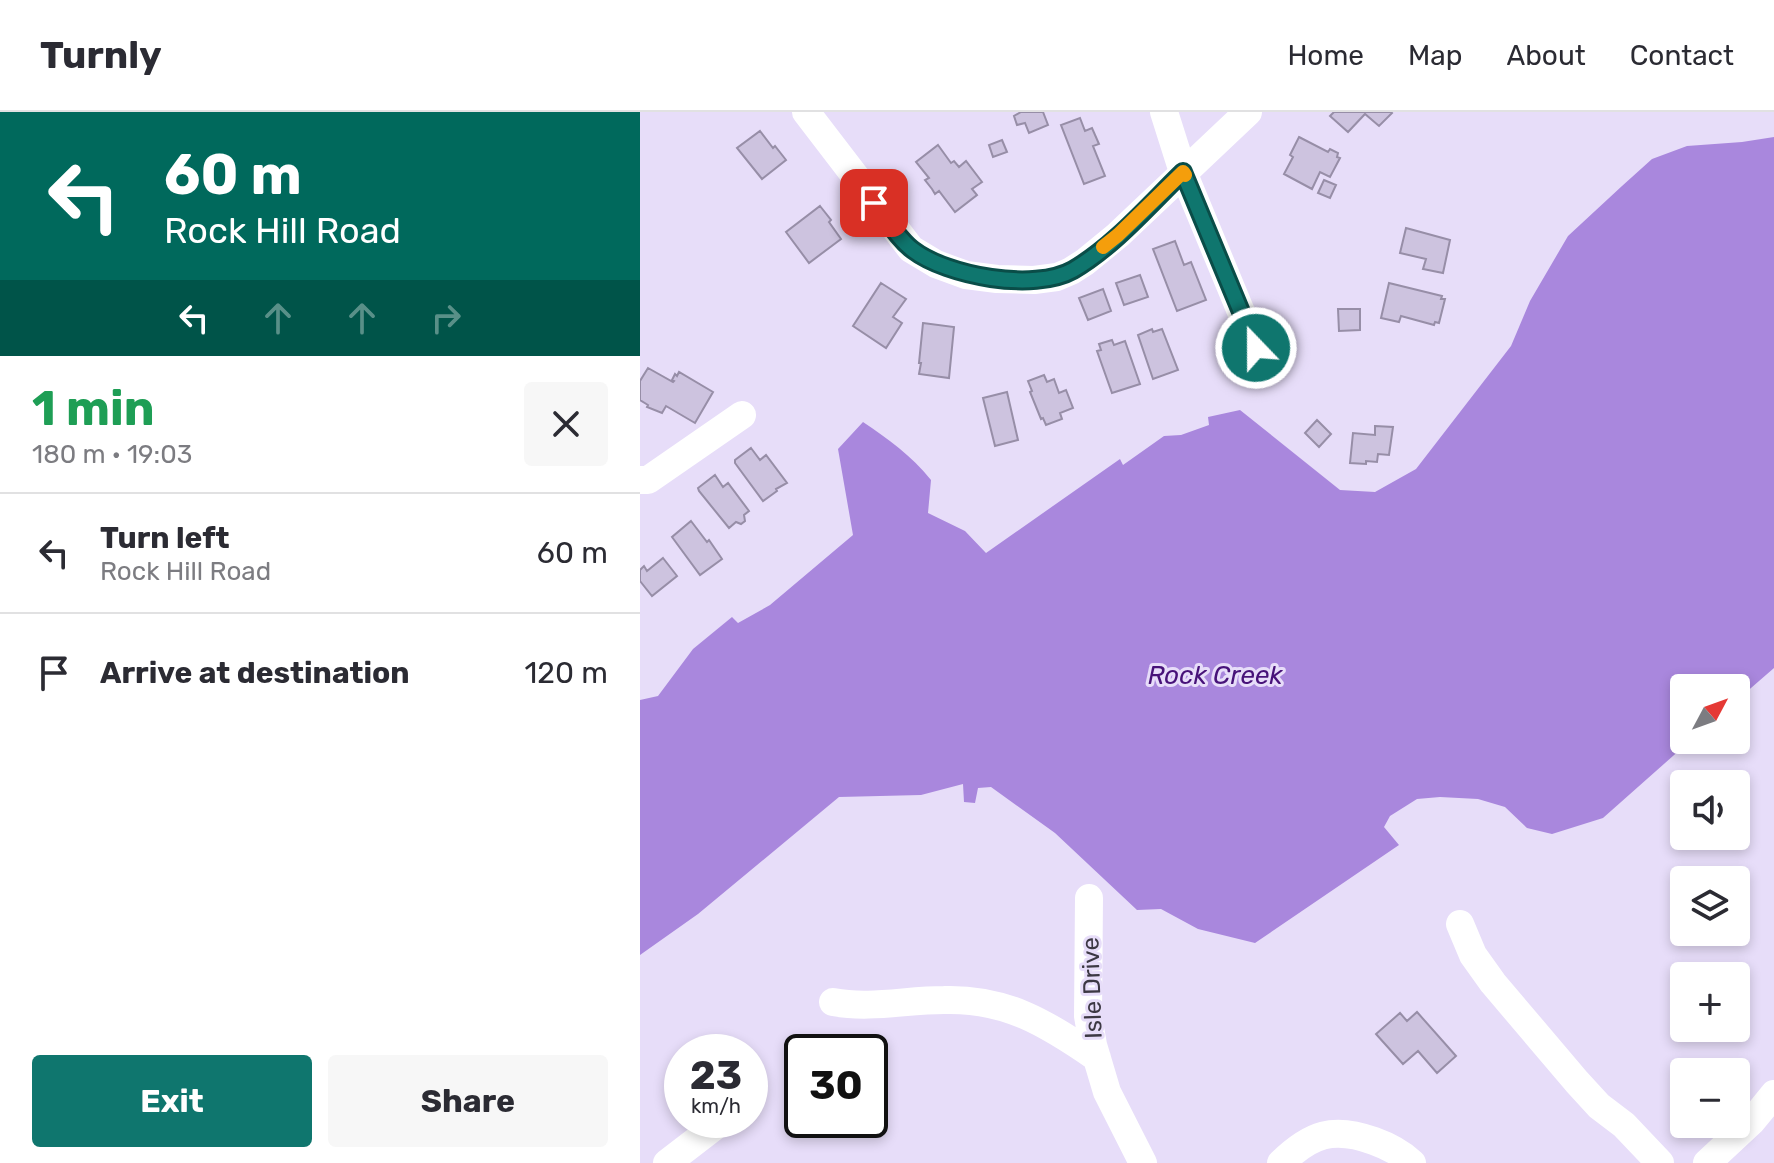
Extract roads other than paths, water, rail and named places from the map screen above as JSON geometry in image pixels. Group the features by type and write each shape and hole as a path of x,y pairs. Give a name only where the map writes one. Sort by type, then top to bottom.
{"street":[{"path":"806,112 911,249 936,264 966,275 1034,280 1057,277 1071,271 1118,235 1248,112"},
{"path":"1164,112 1183,172 1256,348"},
{"path":"640,480 648,480 742,415"},
{"name":"Isle Drive","path":"1089,898 1088,1016 1107,1092 1143,1163"},
{"path":"1460,924 1473,955 1530,1027 1599,1106 1624,1125 1660,1163"},
{"path":"833,1002 866,1007 946,999 1009,1008 1053,1028 1097,1058"},
{"path":"1707,1163 1752,1121 1774,1094"},
{"path":"1281,1163 1312,1139 1334,1132 1359,1135 1382,1144 1401,1153 1412,1163"},
{"path":"667,1163 700,1138"}],"water":[{"name":"Rock Creek","path":"1774,137 1774,668 1750,689 1750,674 1670,674 1670,754 1675,754 1603,818 1552,834 1527,828 1505,807 1478,799 1417,799 1390,816 1384,827 1399,845 1255,943 1198,929 1161,909 1137,910 1055,833 991,787 978,788 975,803 964,802 963,784 921,795 839,797 698,914 640,955 640,700 658,696 693,649 732,617 738,623 770,605 853,535 838,449 863,422 907,455 931,480 928,513 965,531 986,553 1120,459 1123,465 1164,436 1181,435 1209,425 1208,417 1240,410 1340,490 1375,492 1416,469 1511,346 1530,301 1568,236 1652,159 1687,146"}]}
